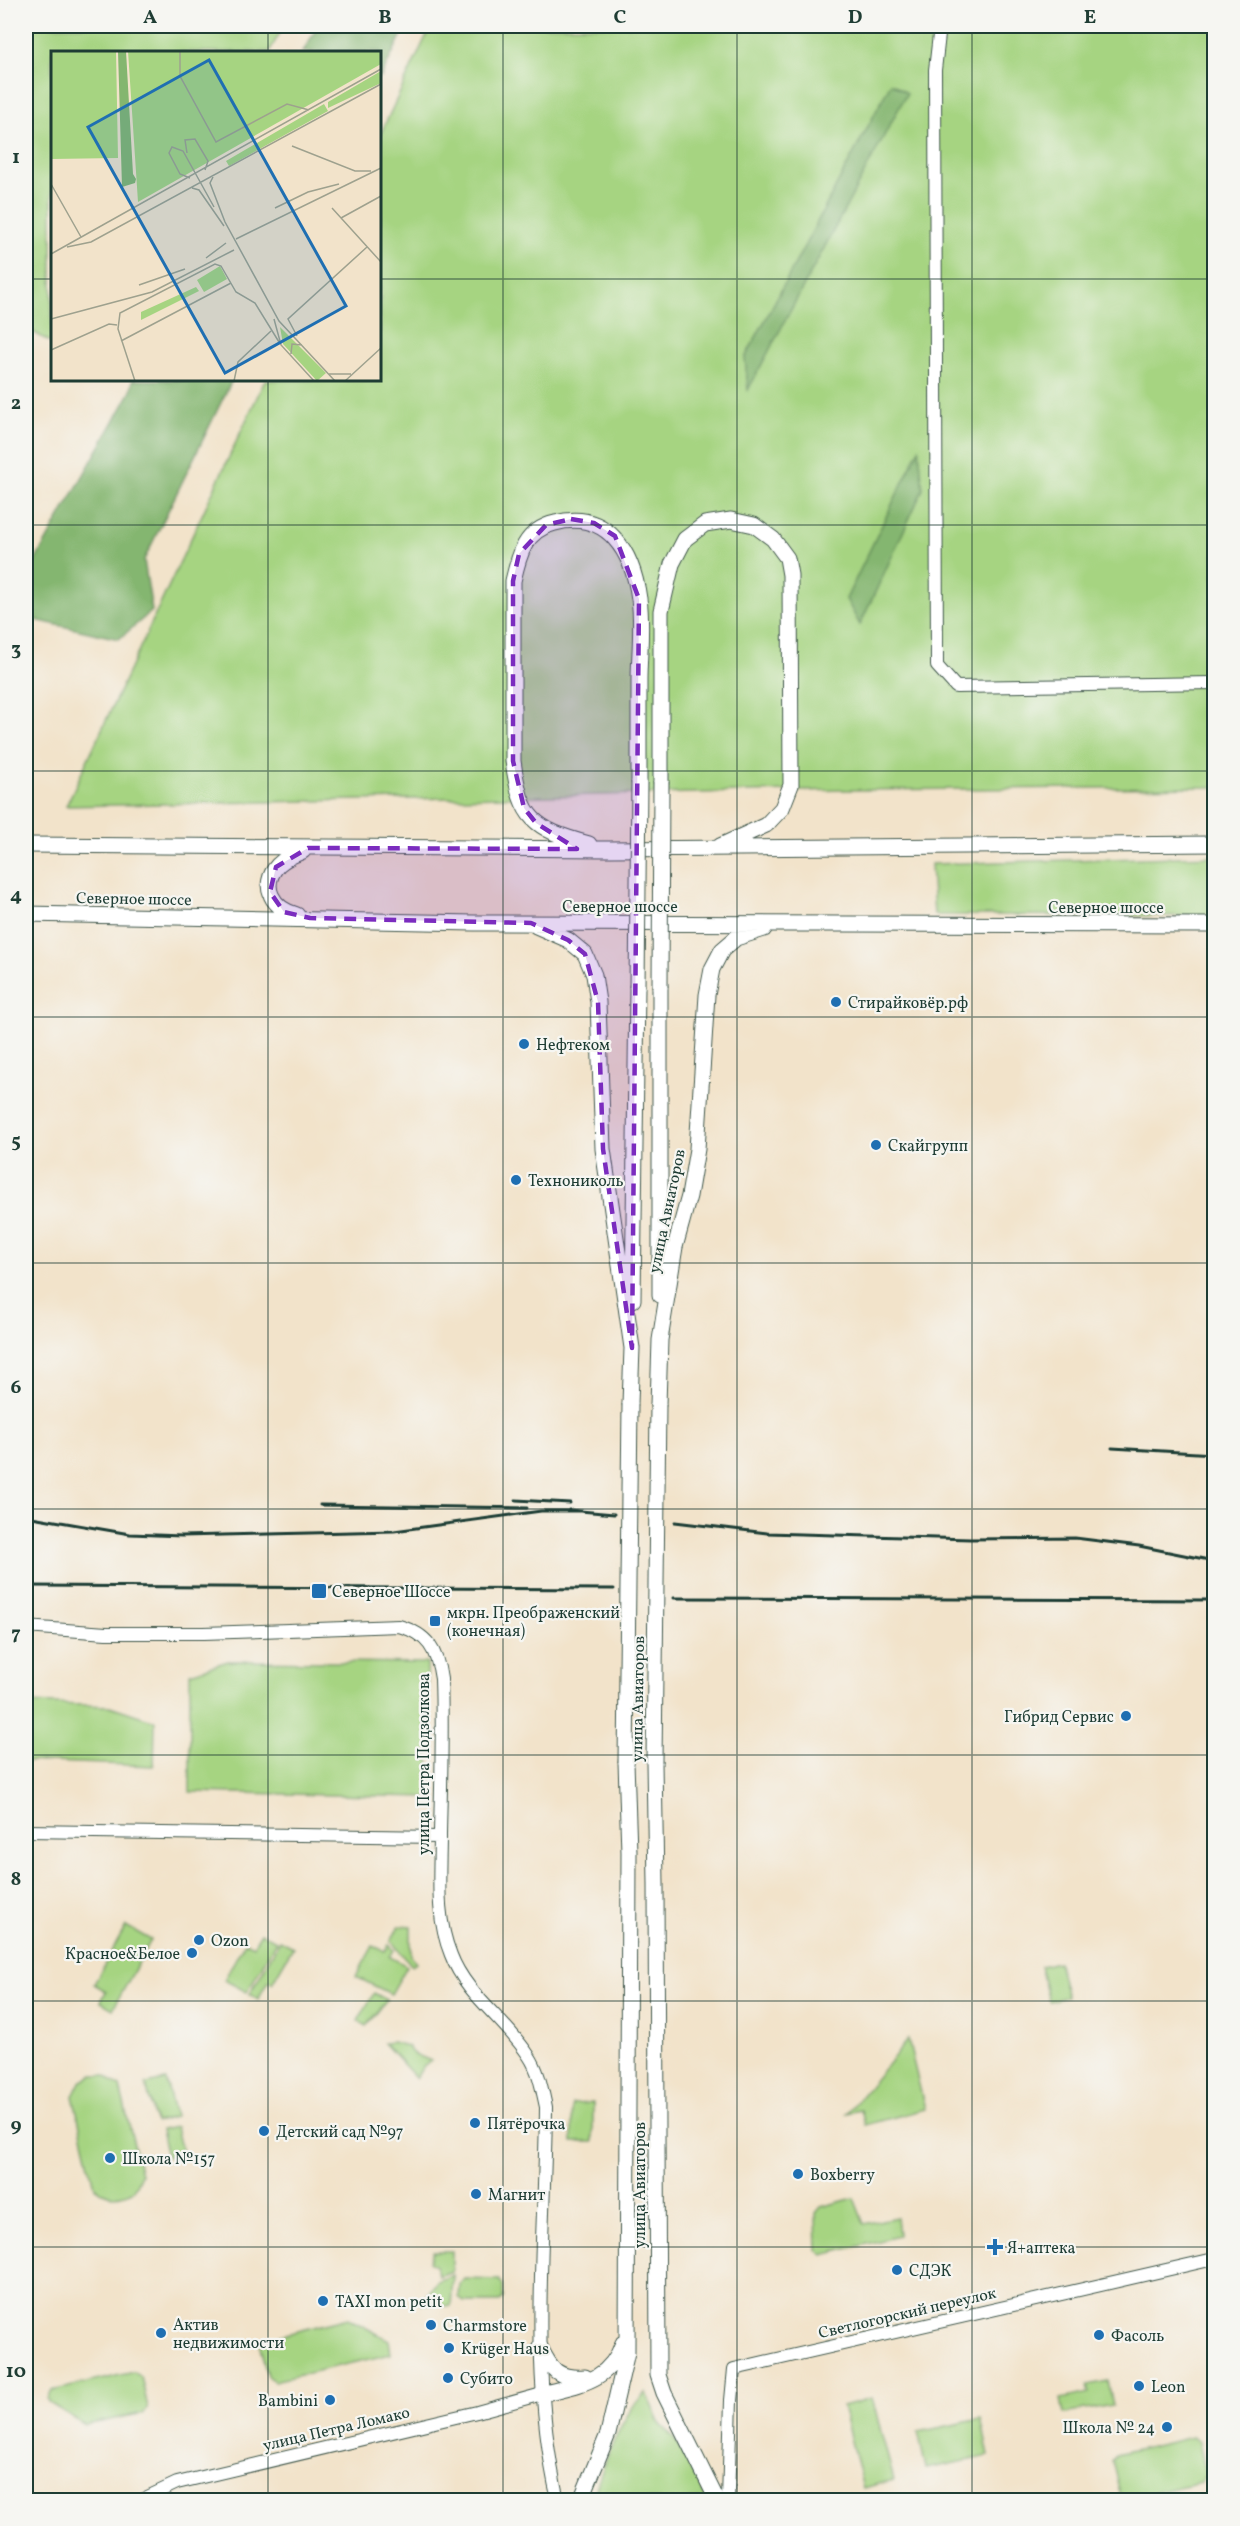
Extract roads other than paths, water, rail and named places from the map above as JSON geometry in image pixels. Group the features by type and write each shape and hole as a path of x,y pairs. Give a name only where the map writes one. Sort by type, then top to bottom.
{"main road":[{"path":"609,849 553,834 536,823 524,808 516,784 513,761 513,581 519,554 530,537 546,525 571,519 594,522 615,536 626,555 639,599 632,1348"},
{"path":"660,1340 661,611 672,564 685,539 705,524 731,520 754,525 773,539 787,558 790,575 791,786 782,808 766,825 714,849"},
{"path":"26,845 714,849 1215,844"},
{"path":"308,848 288,857 276,867 270,879 270,892 274,902 284,912 310,918"},
{"name":"Северное шоссе","path":"26,914 531,923 1215,925"},
{"name":"улица Авиаторов","path":"531,923 568,940 585,954 594,975 598,1002 603,1149 632,1348 626,1762 629,1852 627,2331 622,2377 608,2434 581,2500"},
{"name":"улица Авиаторов","path":"717,2500 664,2394 658,2375 654,1762 660,1340 675,1246 689,1196 697,1149 707,995 712,969 722,950 736,938 775,925"},
{"path":"542,2394 585,2383 605,2372 616,2359 627,2331"},
{"path":"540,2347 548,2364 563,2375 572,2378 597,2376"}],"street":[{"path":"940,26 935,70 937,666 956,687 1215,683"},
{"name":"улица Петра Подзолкова","path":"26,1627 106,1633 204,1633 399,1626 413,1630 426,1639 440,1666 441,1679 440,1914 452,1958 467,1983 529,2056 541,2086 546,2118 540,2347"},
{"path":"26,1831 440,1837"},
{"name":"Светлогорский переулок","path":"728,2500 731,2400 735,2369 1215,2259"},
{"path":"540,2347 542,2394 558,2500"},
{"name":"улица Петра Ломако","path":"141,2500 177,2483 488,2410 542,2394"}],"railway":[{"path":"1112,1448 1214,1454"},
{"path":"516,1500 570,1503"},
{"path":"320,1505 527,1508"},
{"path":"569,1510 614,1514"},
{"path":"26,1516 130,1534 182,1536 394,1531 541,1511 577,1511"},
{"path":"675,1522 767,1533 970,1539 1075,1538 1139,1546 1214,1561"},
{"path":"26,1586 614,1589"},
{"path":"674,1598 1214,1600"}],"place":[{"name":"Стирайковёр.рф","path":"836,1002"},
{"name":"Нефтеком","path":"524,1044"},
{"name":"Скайгрупп","path":"876,1145"},
{"name":"Технониколь","path":"516,1180"},
{"name":"Северное Шоссе","path":"319,1591"},
{"name":"мкрн. Преображенский (конечная)","path":"435,1621"},
{"name":"Гибрид Сервис","path":"1126,1716"},
{"name":"Ozon","path":"199,1940"},
{"name":"Красное&Белое","path":"192,1953"},
{"name":"Пятёрочка","path":"475,2123"},
{"name":"Детский сад №97","path":"264,2131"},
{"name":"Школа №157","path":"110,2158"},
{"name":"Boxberry","path":"798,2174"},
{"name":"Магнит","path":"476,2194"},
{"name":"Я+аптека","path":"995,2247"},
{"name":"СДЭК","path":"897,2270"},
{"name":"TAXI mon petit","path":"323,2301"},
{"name":"Charmstore","path":"431,2325"},
{"name":"Актив недвижимости","path":"161,2333"},
{"name":"Фасоль","path":"1099,2335"},
{"name":"Krüger Haus","path":"449,2348"},
{"name":"Субито","path":"448,2378"},
{"name":"Leon","path":"1139,2386"},
{"name":"Bambini","path":"330,2400"},
{"name":"Школа № 24","path":"1167,2427"}]}
